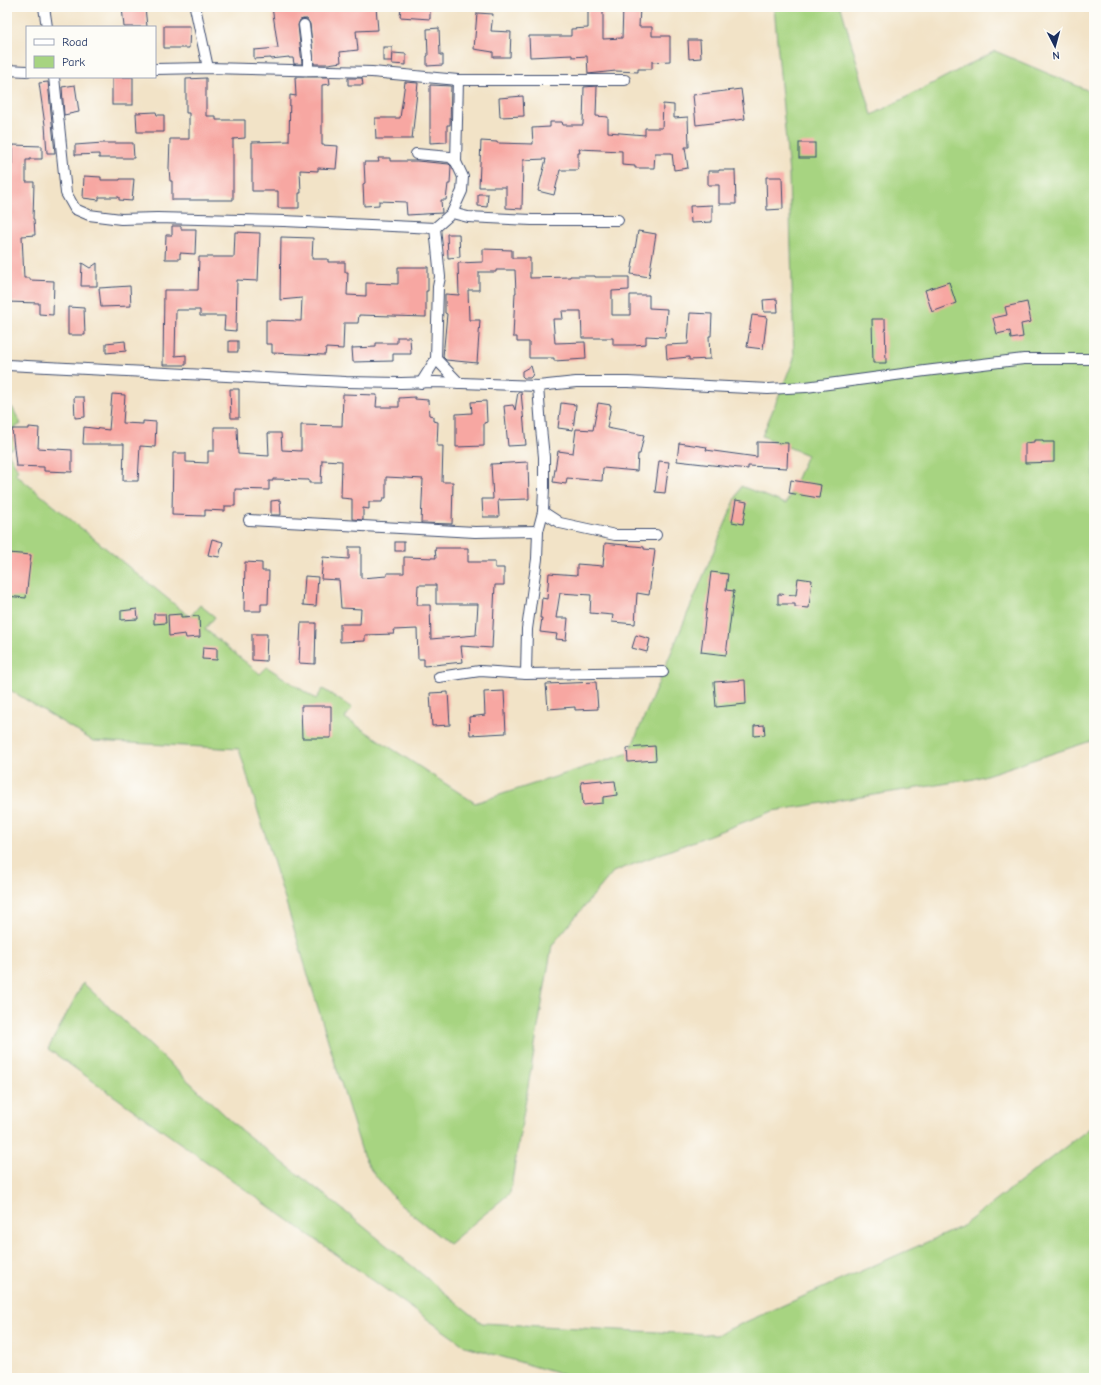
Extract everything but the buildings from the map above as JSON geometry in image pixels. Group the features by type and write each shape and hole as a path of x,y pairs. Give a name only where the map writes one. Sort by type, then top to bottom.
{"street":[{"path":"44,7 47,26"},
{"path":"195,7 208,68"},
{"path":"304,25 308,70"},
{"path":"156,69 208,68 372,72 458,80 626,80"},
{"path":"7,70 26,71"},
{"path":"54,78 66,193 75,208 89,215 121,219 261,220 435,228 452,214 462,191 463,177 456,162 450,156 416,154"},
{"path":"456,162 458,80"},
{"path":"452,214 468,217 532,220 618,220"},
{"path":"421,383 436,359 438,288 440,277 435,228"},
{"path":"436,359 459,383"},
{"path":"7,365 346,382 459,383 538,386 576,382 628,382 768,389 806,387 1024,359 1094,359"},
{"path":"526,674 527,629 537,559 538,531 543,512 544,457 538,386"},
{"path":"543,512 560,522 615,535 656,535"},
{"path":"249,520 475,532 538,531"},
{"path":"439,677 480,671 526,674 663,672"}],"green space":[{"path":"774,7 841,7 872,115 995,51 1094,93 1094,740 974,779 773,811 613,872 552,945 510,1193 449,1244 398,1203 371,1170 363,1155 239,749 93,741 7,688 7,451 18,470 15,474 190,617 200,605 215,617 205,629 260,674 267,667 316,699 323,689 352,708 345,718 475,803 629,753 741,486 786,504 807,455 762,436 794,359 789,175"},
{"path":"12,407 21,424 9,431 16,446 7,451 7,410"},
{"path":"83,983 242,1131 326,1196 482,1323 716,1335 961,1227 1094,1125 1094,1378 574,1378 465,1346 48,1049"}]}
